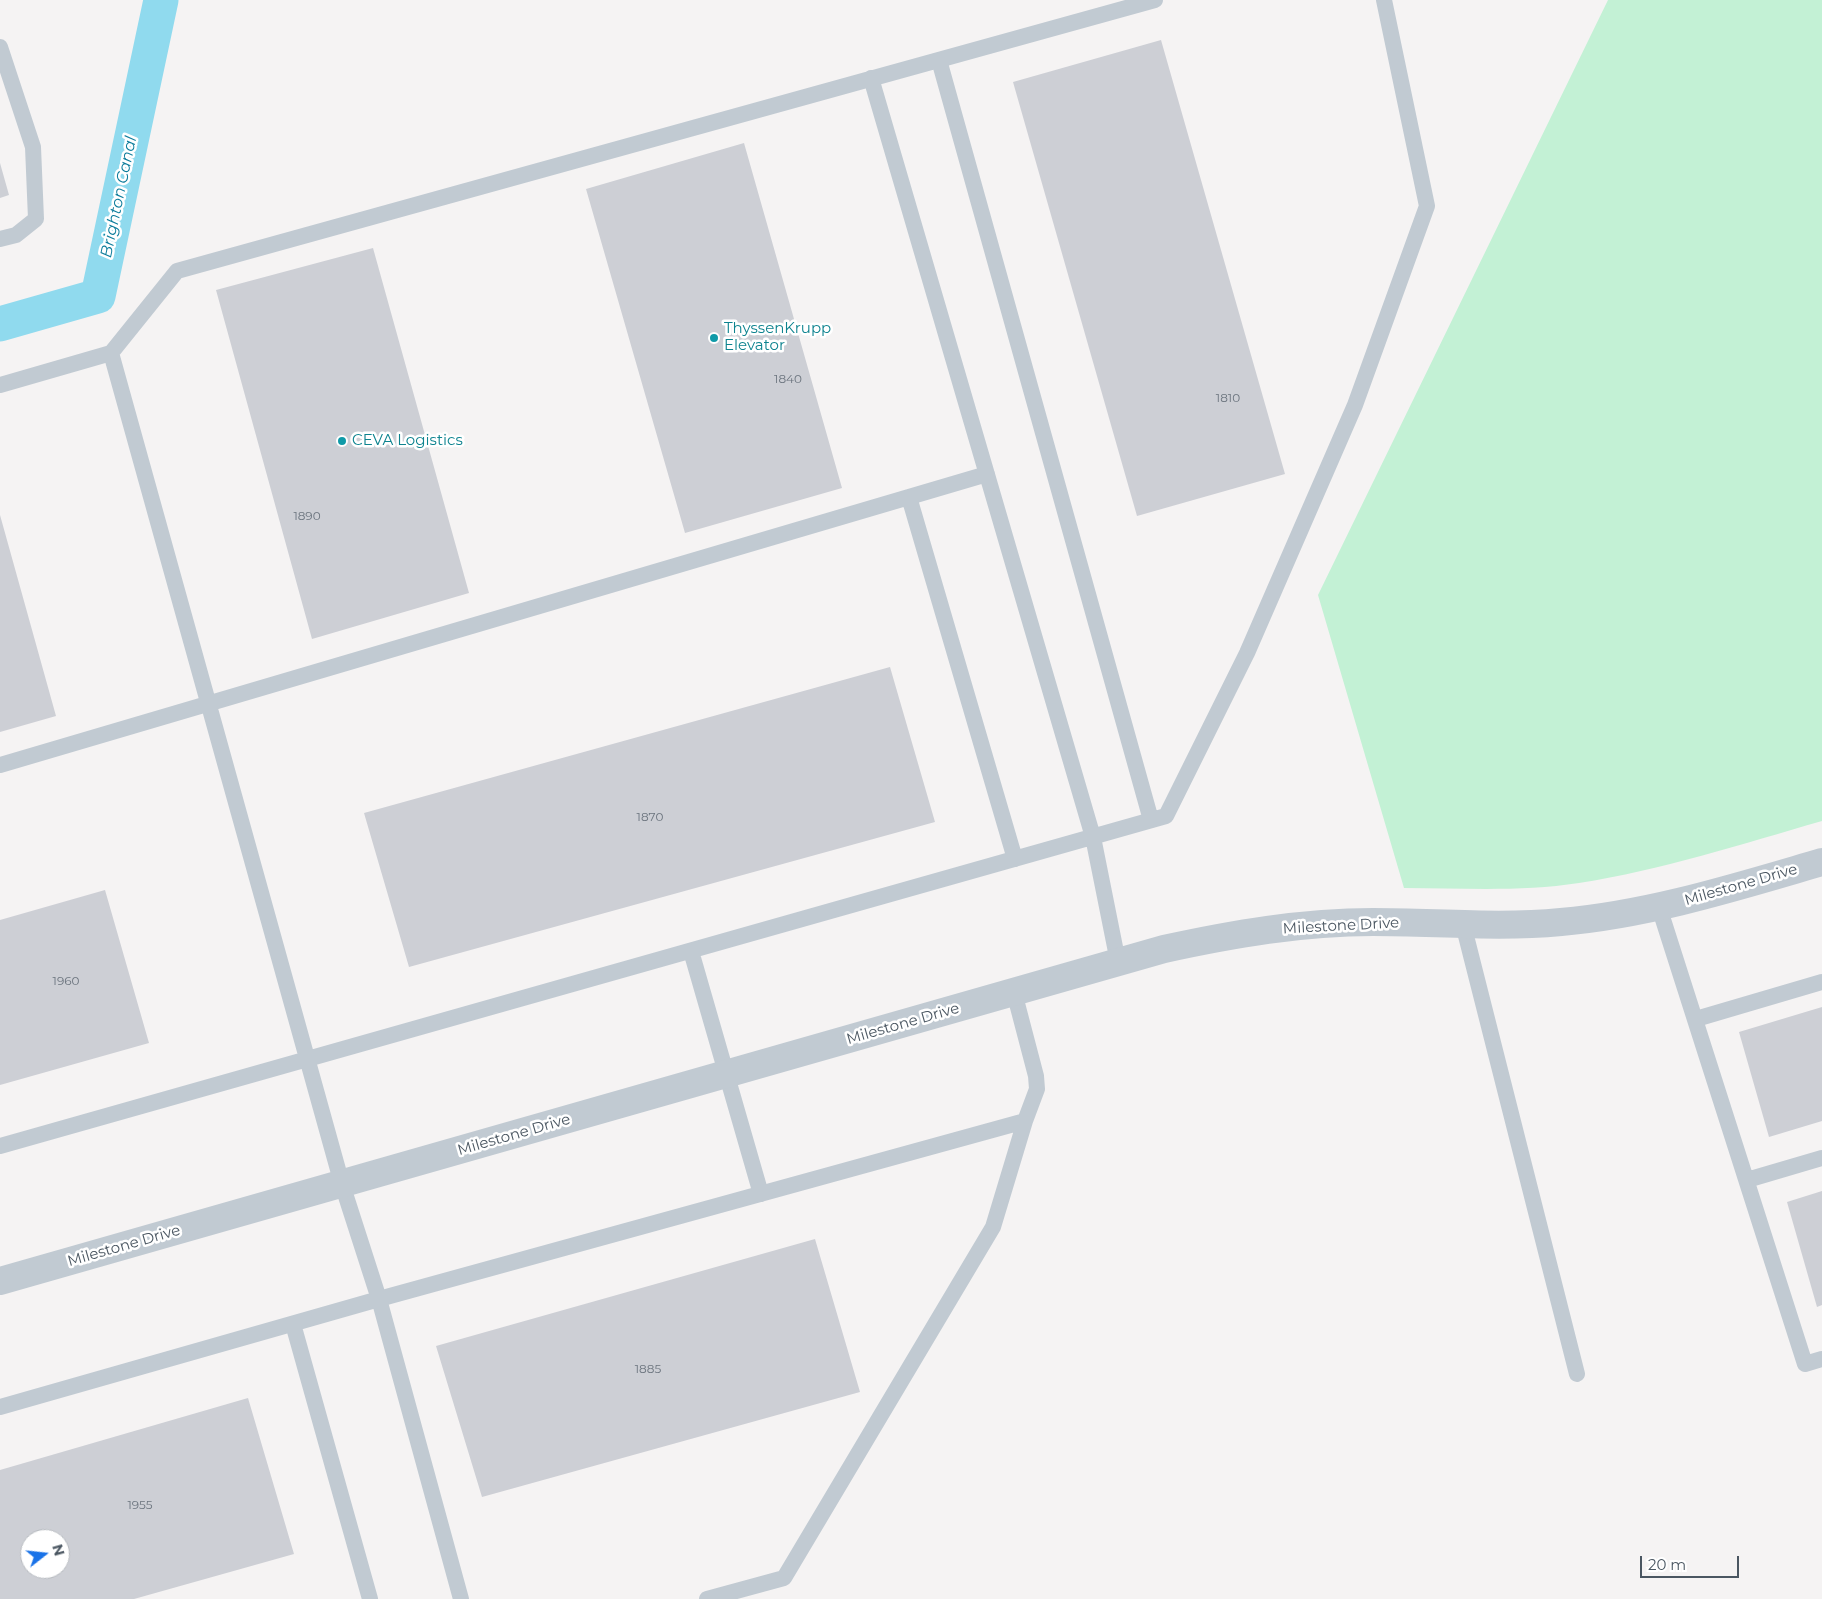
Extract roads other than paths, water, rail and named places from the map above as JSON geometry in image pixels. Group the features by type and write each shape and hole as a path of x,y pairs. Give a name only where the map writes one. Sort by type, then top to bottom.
{"street":[{"name":"Milestone Drive","path":"0,1281 1164,949 1221,937 1303,925 1372,922 1463,924 1560,922 1659,907 1822,862"}],"lane":[{"path":"0,385 111,353 177,271 1155,0"},
{"path":"0,1146 1166,816 1247,654 1355,406 1427,206 1384,0"},
{"path":"0,46 33,148 36,219 16,235 0,239"},
{"path":"939,60 1152,820"},
{"path":"872,78 1093,837 1118,962"},
{"path":"111,353 342,1184 378,1299 461,1599"},
{"path":"0,765 987,474"},
{"path":"909,497 1015,858"},
{"path":"1659,907 1805,1364 1822,1359"},
{"path":"1463,924 1577,1374"},
{"path":"691,950 762,1194"},
{"path":"1696,1019 1822,982"},
{"path":"707,1599 784,1578 993,1227 1025,1121 1037,1089 1036,1076 1014,992"},
{"path":"0,1407 378,1299 1025,1121"},
{"path":"1747,1180 1822,1158"},
{"path":"294,1324 370,1599"}],"waterway":[{"name":"Brighton Canal","path":"0,324 98,296 161,0"}],"place":[{"name":"ThyssenKrupp Elevator","path":"714,338"},
{"name":"CEVA Logistics","path":"342,441"}]}
